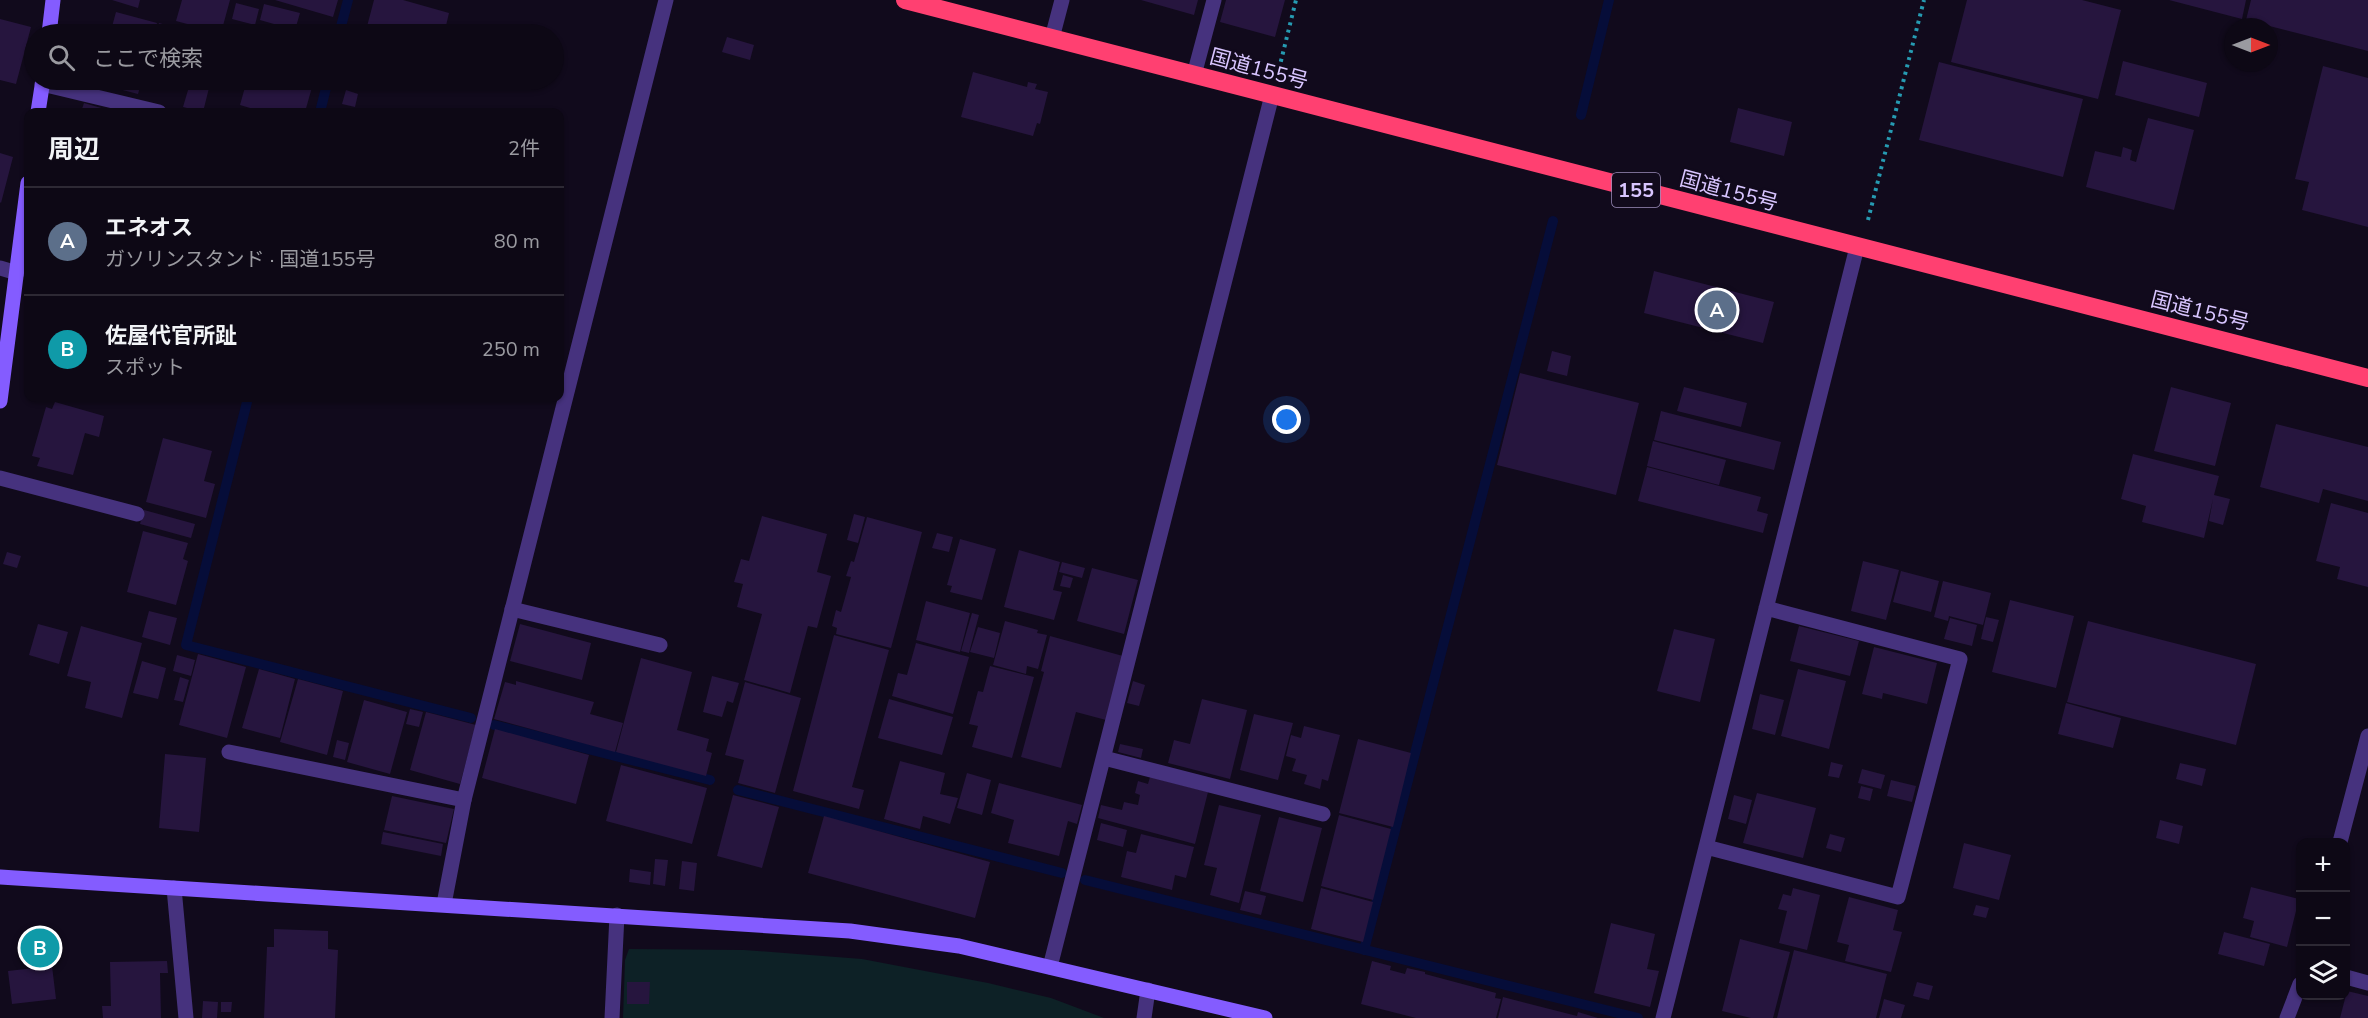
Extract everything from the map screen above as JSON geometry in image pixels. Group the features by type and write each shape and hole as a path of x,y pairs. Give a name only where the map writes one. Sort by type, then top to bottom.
{"highway":[{"name":"国道155号","path":"905,0 2368,378"}],"street":[{"path":"50,24 53,0"},
{"path":"444,904 464,800 666,0"},
{"path":"1052,38 1062,0"},
{"path":"1194,75 1214,0"},
{"path":"39,108 41,90"},
{"path":"73,90 143,108"},
{"path":"1050,967 1272,95"},
{"path":"0,401 24,216"},
{"path":"1663,1018 1859,248"},
{"path":"0,268 17,273"},
{"path":"0,477 137,514"},
{"path":"1706,848 1898,897 1960,659 1766,608"},
{"path":"513,609 660,645"},
{"path":"2341,838 2368,736"},
{"path":"229,752 464,800"},
{"path":"1104,758 1323,814"},
{"path":"0,877 850,931 959,946 1265,1018"},
{"path":"174,888 186,1018"},
{"path":"612,1018 617,915"},
{"path":"2350,978 2368,983"},
{"path":"1144,1018 1148,990"},
{"path":"2287,1018 2296,996"}],"path":[{"path":"1272,95 1296,0"},
{"path":"1859,248 1924,0"}],"green space":[{"path":"629,949 744,950 862,959 988,983 1051,998 1104,1018 623,1018 625,960"}],"building":[{"path":"112,0 140,0 138,8"},
{"path":"182,0 230,0 223,24 187,24 176,21"},
{"path":"275,0 338,0 333,17"},
{"path":"374,0 403,0 449,13 446,24 368,24"},
{"path":"1141,0 1198,0 1194,15"},
{"path":"1226,0 1285,0 1275,37 1220,22"},
{"path":"1967,0 2082,0 2121,10 2098,99 1951,62"},
{"path":"2169,0 2246,0 2242,18"},
{"path":"2251,0 2368,0 2368,51 2278,28 2278,18 2246,18"},
{"path":"236,3 259,9 255,24 232,19"},
{"path":"264,4 300,13 297,24 274,24 260,20"},
{"path":"116,12 157,23 157,24 113,24"},
{"path":"0,19 24,25 24,54 16,84 0,80"},
{"path":"727,37 754,45 750,60 722,52"},
{"path":"2123,61 2207,83 2199,117 2115,95"},
{"path":"1939,62 2083,99 2063,177 1919,140"},
{"path":"2323,66 2368,78 2368,227 2302,210 2309,182 2295,179"},
{"path":"973,72 1027,87 1028,82 1037,84 1035,89 1048,92 1040,124 1037,123 1033,136 961,117"},
{"path":"123,90 139,90 138,94"},
{"path":"188,90 208,90 204,108 183,107"},
{"path":"244,90 311,90 306,108 250,108 240,105"},
{"path":"346,90 358,94 355,107 342,104"},
{"path":"84,103 101,108 82,108"},
{"path":"1738,108 1792,122 1784,156 1730,142"},
{"path":"2148,118 2194,130 2174,210 2086,187 2095,151 2121,157 2123,147 2132,150 2130,160 2136,162"},
{"path":"0,153 13,157 1,203 0,202"},
{"path":"1654,271 1774,302 1763,343 1644,313"},
{"path":"1552,351 1571,356 1567,376 1547,371"},
{"path":"1520,373 1639,403 1616,495 1497,465"},
{"path":"1684,387 1747,403 1741,427 1677,411"},
{"path":"2171,387 2231,403 2215,466 2154,451"},
{"path":"55,402 104,416 99,437 85,433 73,475 37,466 40,458 32,456 46,407 52,409"},
{"path":"1661,411 1781,442 1774,470 1654,440"},
{"path":"2276,424 2368,447 2368,501 2323,489 2319,503 2260,487"},
{"path":"163,438 212,451 204,481 215,484 206,518 146,502"},
{"path":"1653,441 1726,460 1719,485 1647,466"},
{"path":"2133,454 2219,476 2214,495 2230,499 2223,525 2209,521 2213,499 2204,538 2142,522 2146,506 2121,499"},
{"path":"1647,467 1761,497 1757,511 1768,514 1763,533 1638,501"},
{"path":"2331,503 2368,513 2368,587 2337,579 2340,567 2316,561"},
{"path":"144,510 195,524 191,538 140,524"},
{"path":"854,514 865,517 858,543 847,540"},
{"path":"762,516 827,534 817,572 831,576 817,628 808,626 790,693 744,680 762,614 737,607 743,584 734,582 741,559 749,561"},
{"path":"867,517 922,532 891,648 836,634 837,628 832,626 836,610 841,612 851,577 846,576 851,561 854,562"},
{"path":"143,531 188,543 183,559 188,561 176,605 127,592"},
{"path":"937,533 953,537 949,552 932,548"},
{"path":"960,539 996,549 982,600 950,592 952,586 947,585"},
{"path":"1019,550 1060,562 1053,590 1062,592 1054,620 1004,607"},
{"path":"7,552 21,556 17,568 3,564"},
{"path":"1863,561 1899,570 1886,620 1851,611"},
{"path":"1062,562 1085,568 1082,578 1059,572"},
{"path":"1092,568 1138,580 1124,634 1077,621"},
{"path":"1901,571 1939,581 1931,612 1893,602"},
{"path":"1063,575 1073,578 1070,588 1060,586"},
{"path":"1943,581 1991,593 1983,625 1949,616 1948,621 1934,617"},
{"path":"2010,600 2074,616 2056,688 1992,672"},
{"path":"926,601 970,613 960,652 916,640"},
{"path":"149,611 177,618 170,645 142,637"},
{"path":"972,613 979,615 969,653 961,651"},
{"path":"1986,617 1999,620 1993,642 1981,639"},
{"path":"1950,618 1977,625 1972,646 1944,639"},
{"path":"1005,621 1038,630 1037,633 1047,635 1038,669 1027,666 1026,674 993,665"},
{"path":"2088,621 2256,664 2236,745 2067,702"},
{"path":"38,624 68,632 59,664 29,655"},
{"path":"520,624 591,643 582,680 510,661"},
{"path":"81,626 142,643 122,718 85,708 91,682 67,676"},
{"path":"1799,626 1859,641 1850,676 1790,661"},
{"path":"978,627 1000,633 994,658 970,652"},
{"path":"1674,629 1715,639 1700,702 1657,691"},
{"path":"834,635 889,650 852,787 864,790 859,809 793,791"},
{"path":"1050,636 1123,656 1106,720 1076,712 1061,768 1021,757 1044,672 1041,671"},
{"path":"916,643 969,657 953,714 892,696 898,673 907,675"},
{"path":"1874,647 1937,663 1927,704 1883,693 1882,699 1862,694"},
{"path":"198,654 246,667 227,738 179,725"},
{"path":"177,655 195,660 191,676 173,671"},
{"path":"641,658 692,672 677,730 709,739 706,751 712,753 706,776 616,752"},
{"path":"142,661 166,668 158,699 133,693"},
{"path":"990,666 1034,677 1012,758 972,747 978,726 969,724 978,691 983,692"},
{"path":"259,669 295,679 280,738 242,728"},
{"path":"1798,669 1846,681 1829,749 1781,736"},
{"path":"712,676 739,683 733,703 727,701 722,717 703,712"},
{"path":"180,677 189,680 183,702 174,700"},
{"path":"298,679 343,691 327,755 280,742"},
{"path":"516,681 594,702 590,714 623,723 615,752 494,719 505,682 516,685"},
{"path":"1133,681 1145,685 1139,706 1127,703"},
{"path":"745,682 801,698 775,793 738,783 744,760 725,755"},
{"path":"1760,694 1784,700 1775,735 1752,729"},
{"path":"889,699 953,717 942,755 878,738"},
{"path":"1202,699 1247,710 1230,779 1168,763 1174,740 1190,744"},
{"path":"364,700 407,712 390,774 347,762"},
{"path":"2066,703 2121,718 2113,748 2058,734"},
{"path":"410,709 423,712 419,727 406,724"},
{"path":"426,712 476,725 460,784 410,770"},
{"path":"1254,714 1293,723 1278,780 1240,770"},
{"path":"1304,726 1340,735 1328,781 1322,779 1320,789 1304,784 1307,775 1292,771 1296,759 1286,756 1291,735 1301,738"},
{"path":"495,729 589,755 576,804 482,778"},
{"path":"1358,739 1411,753 1393,827 1339,813"},
{"path":"337,740 349,743 345,760 333,757"},
{"path":"1120,744 1143,749 1141,758 1118,752"},
{"path":"165,754 206,758 199,832 159,828"},
{"path":"900,761 945,773 940,794 958,798 950,824 923,816 920,829 884,819"},
{"path":"1831,762 1843,765 1839,778 1828,776"},
{"path":"2180,763 2206,769 2202,786 2176,779"},
{"path":"621,765 707,788 692,844 606,821"},
{"path":"1862,769 1885,775 1881,789 1858,783"},
{"path":"967,773 991,780 982,815 957,808"},
{"path":"1150,777 1208,792 1195,844 1098,818 1101,805 1122,810 1124,802 1138,805 1140,795 1135,793 1138,781 1148,784"},
{"path":"1891,780 1916,786 1912,802 1887,796"},
{"path":"999,783 1082,805 1077,824 1068,821 1059,856 1008,843 1014,820 991,813"},
{"path":"1861,786 1873,789 1870,801 1858,798"},
{"path":"1757,793 1816,808 1803,858 1743,843"},
{"path":"733,795 779,807 762,868 717,856"},
{"path":"1734,795 1752,800 1746,824 1728,819"},
{"path":"392,796 454,809 446,843 384,830"},
{"path":"1219,805 1261,815 1239,903 1210,895 1217,868 1204,865"},
{"path":"1339,815 1391,829 1373,900 1321,886"},
{"path":"824,816 990,862 975,918 808,873"},
{"path":"1279,817 1322,828 1303,902 1260,891"},
{"path":"2160,820 2183,826 2179,844 2156,838"},
{"path":"1101,823 1127,830 1123,847 1097,840"},
{"path":"383,832 443,844 441,856 381,844"},
{"path":"1141,834 1194,847 1186,878 1175,875 1172,890 1121,877 1127,851 1136,853"},
{"path":"1830,834 1845,838 1841,852 1826,848"},
{"path":"1964,843 2011,855 1999,900 1953,888"},
{"path":"655,859 668,860 665,886 653,884"},
{"path":"682,861 697,863 694,891 679,889"},
{"path":"630,869 651,872 650,885 629,882"},
{"path":"2251,887 2296,898 2296,911 2287,947 2250,937 2254,921 2243,918"},
{"path":"1321,888 1373,902 1363,942 1311,929"},
{"path":"1793,888 1820,895 1807,950 1779,943 1787,911 1778,909 1783,894 1791,896"},
{"path":"1245,891 1266,896 1261,915 1240,910"},
{"path":"1849,897 1898,910 1893,930 1902,932 1891,972 1845,961 1849,945 1837,942"},
{"path":"1976,905 1989,908 1986,918 1973,915"},
{"path":"1611,923 1655,934 1647,969 1659,971 1650,1007 1594,993"},
{"path":"274,929 328,931 328,949 338,950 335,1018 264,1018 267,947 274,947"},
{"path":"2224,932 2270,944 2264,966 2218,954"},
{"path":"1740,939 1790,952 1773,1018 1751,1018 1722,1011"},
{"path":"1794,950 1887,974 1876,1018 1777,1018"},
{"path":"167,961 168,973 160,973 161,1018 103,1018 102,1006 111,1006 110,962"},
{"path":"1372,961 1391,966 1390,970 1405,974 1407,968 1496,993 1495,998 1501,999 1496,1018 1416,1018 1361,1004"},
{"path":"52,966 56,999 12,1004 8,971"},
{"path":"627,982 650,982 649,1004 627,1004"},
{"path":"1917,982 1933,986 1929,1000 1913,996"},
{"path":"2350,992 2368,996 2368,1018 2340,1018 2345,1000 2350,1000"},
{"path":"1503,997 1577,1016 1578,1012 1598,1018 1498,1018"},
{"path":"1884,999 1905,1005 1901,1018 1879,1018"},
{"path":"203,1001 218,1002 217,1018 202,1018"},
{"path":"221,1002 232,1002 231,1012 221,1012"}],"waterway":[{"path":"342,24 348,0"},
{"path":"1581,115 1609,0"},
{"path":"321,108 326,90"},
{"path":"1364,950 1553,221"},
{"path":"247,402 186,645 471,718"},
{"path":"494,725 710,780"},
{"path":"738,790 1062,873"},
{"path":"1085,880 1638,1018"}],"place":[{"name":"エネオス","path":"1717,310"},
{"name":"佐屋代官所趾","path":"40,948"}]}
